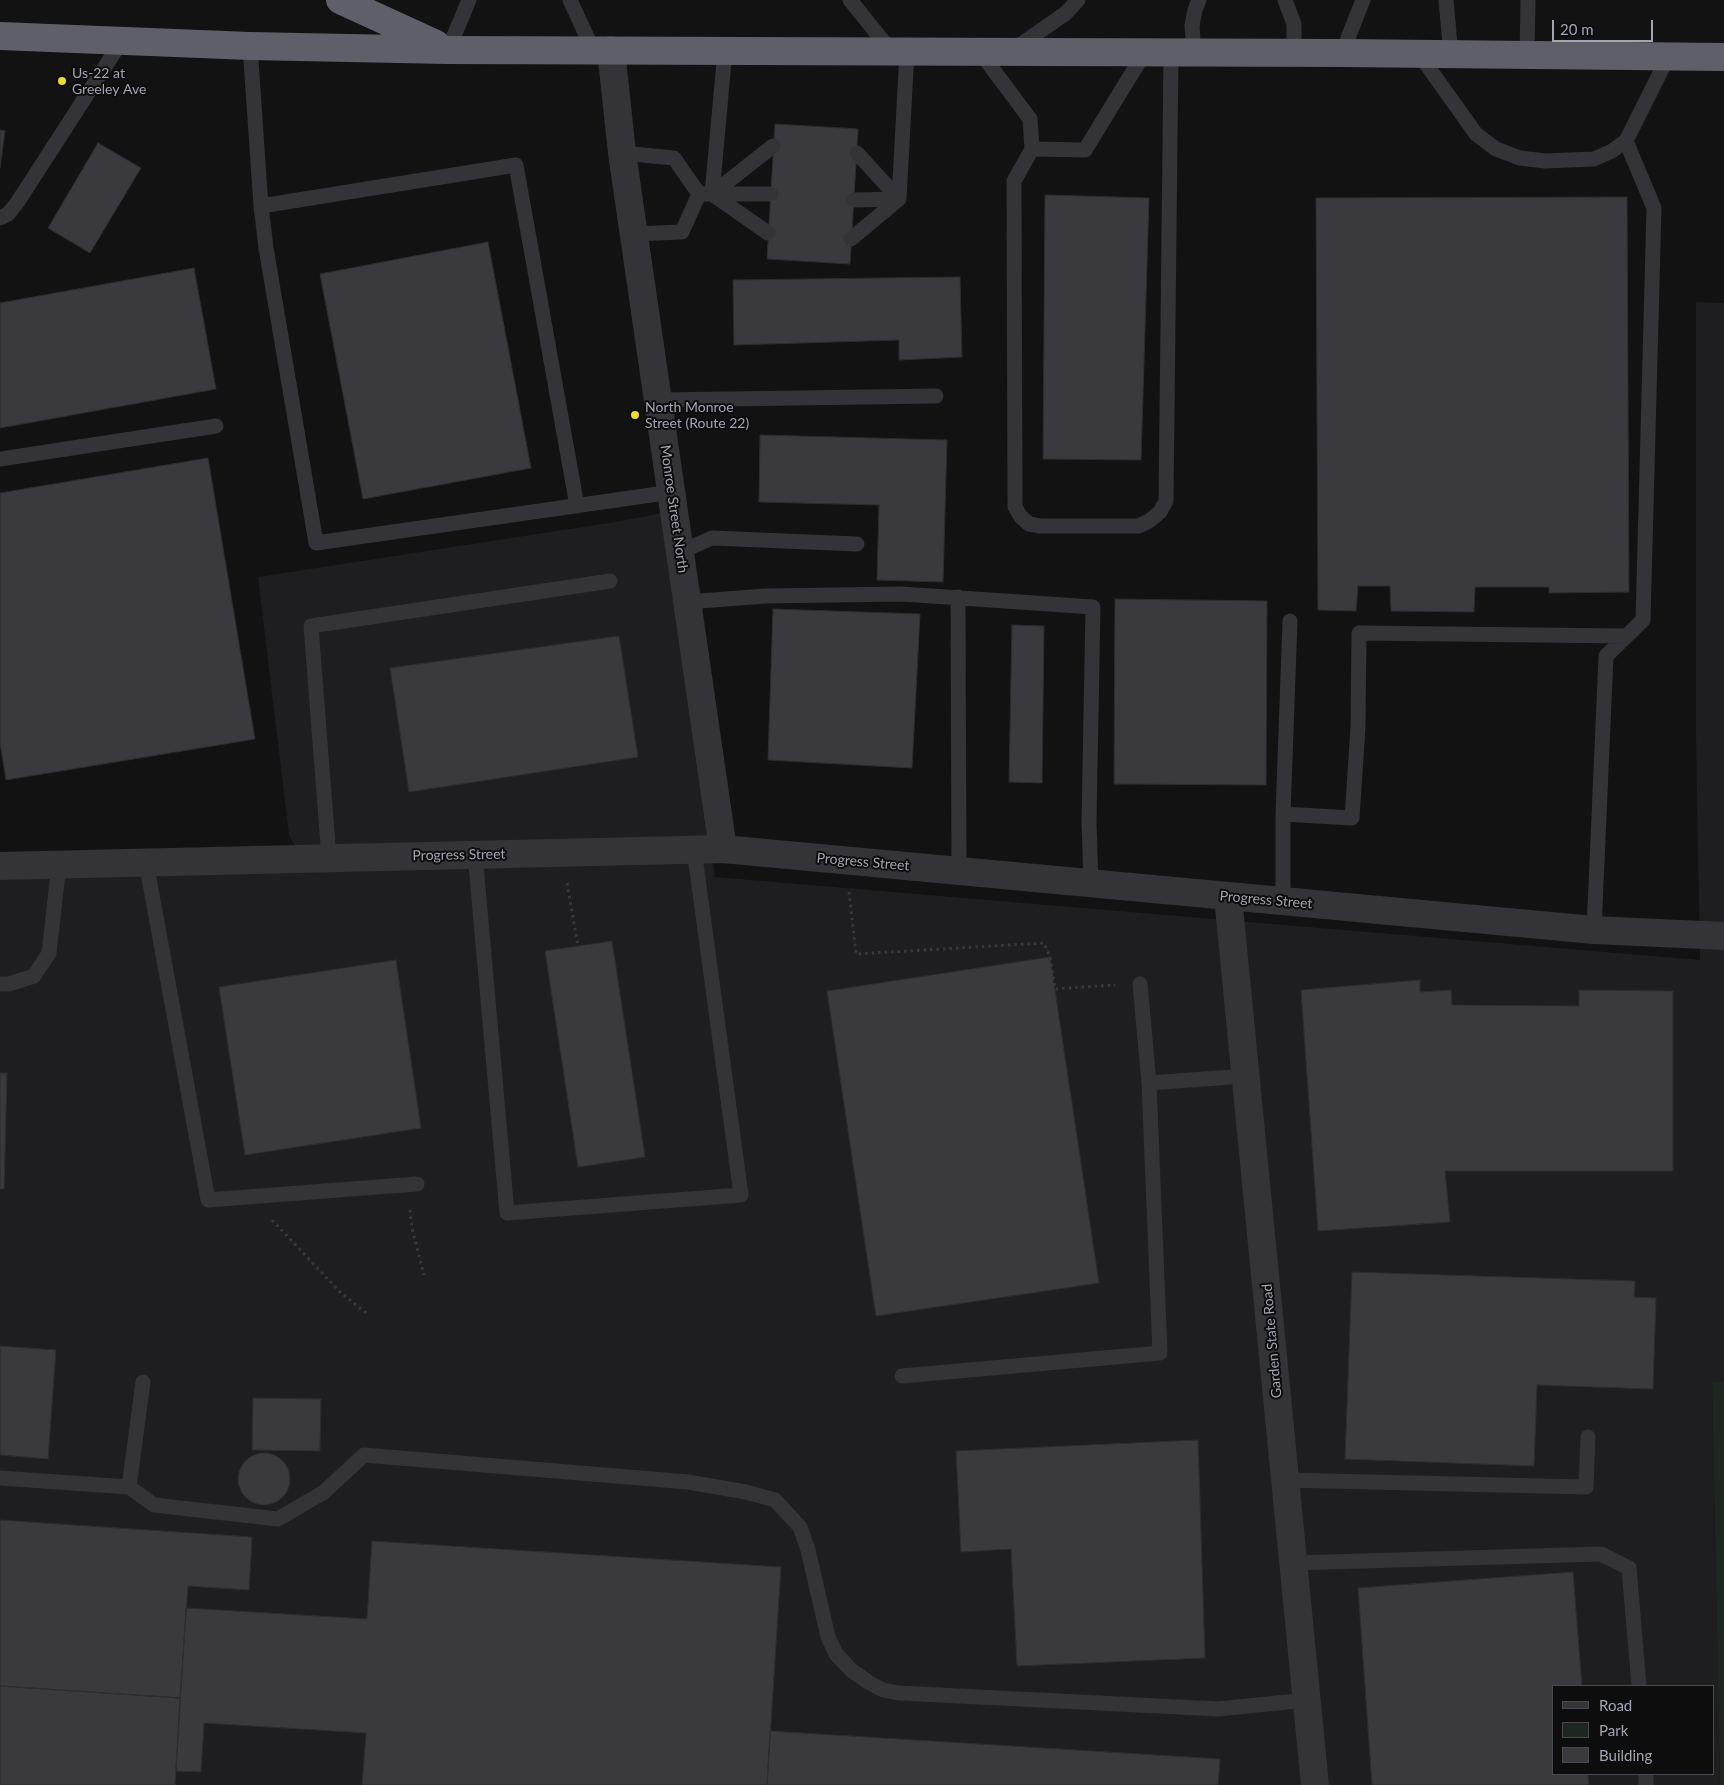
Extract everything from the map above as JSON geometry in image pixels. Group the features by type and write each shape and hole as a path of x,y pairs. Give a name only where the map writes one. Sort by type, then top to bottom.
{"highway":[{"path":"340,0 448,50"},
{"path":"0,36 121,42 448,50 1342,53 1724,57"}],"street":[{"name":"Monroe Street North","path":"602,50 622,153 723,849"},
{"name":"Progress Street","path":"0,866 723,849 1594,930 1724,936"},
{"name":"Garden State Road","path":"1228,897 1315,1785"}],"lane":[{"path":"448,50 469,0"},
{"path":"570,0 602,50"},
{"path":"850,0 899,52 899,199 852,239"},
{"path":"1010,52 1066,13 1078,0"},
{"path":"1032,149 1085,150 1192,26 1199,0"},
{"path":"1286,0 1294,24 1294,54"},
{"path":"1342,53 1363,0"},
{"path":"1446,0 1451,55"},
{"path":"1527,56 1528,0"},
{"path":"0,218 8,214 18,203 121,42"},
{"path":"250,46 260,206 316,543 672,492"},
{"path":"706,194 725,51"},
{"path":"980,52 1030,119 1032,149 1014,181 1015,507 1021,517 1030,524 1040,526 1139,526 1160,512 1166,501 1170,53"},
{"path":"1419,54 1476,134 1496,149 1520,158 1544,161 1594,159 1612,151 1626,141 1668,57"},
{"path":"1594,930 1606,656 1643,620 1654,208 1626,141"},
{"path":"634,234 682,232 706,194 774,146"},
{"path":"622,153 674,158 706,194 768,233"},
{"path":"857,153 899,199"},
{"path":"260,206 516,165 577,506"},
{"path":"706,194 771,194"},
{"path":"854,200 899,199"},
{"path":"658,400 936,396"},
{"path":"0,459 216,426"},
{"path":"680,552 712,538 857,544"},
{"path":"329,858 311,626 610,581"},
{"path":"687,602 765,596 902,594 1093,607 1089,821 1091,884"},
{"path":"958,597 959,871"},
{"path":"1283,902 1283,814 1290,621"},
{"path":"1283,814 1352,818 1358,728 1359,633 1627,636"},
{"path":"474,854 507,1213 741,1195 694,849"},
{"path":"146,862 208,1200 411,1185"},
{"path":"0,984 9,984 34,976 49,953 59,864"},
{"path":"902,1376 1160,1353 1149,1083 1140,984"},
{"path":"1149,1083 1246,1076"},
{"path":"129,1487 143,1382"},
{"path":"1285,1480 1586,1487 1588,1437"},
{"path":"0,1478 129,1487 154,1506 278,1519 324,1492 364,1455 688,1482 746,1492 775,1500 800,1527 808,1550 828,1638 836,1654 850,1670 883,1690 899,1693 1218,1709 1307,1700"},
{"path":"1293,1563 1602,1554 1629,1568 1639,1685"}],"path":[{"path":"562,853 578,946"},
{"path":"845,860 856,954 1044,943 1050,958 1054,989 1140,984"},
{"path":"411,1185 412,1228 424,1275"},
{"path":"249,1197 340,1291 366,1313"}],"shaded area":[{"path":"1696,302 1724,303 1724,1382 1712,1382 1720,1785 0,1785 0,867 299,853 289,835 258,577 669,512 715,877 1700,960 1696,736"}],"green space":[{"path":"1712,1382 1724,1382 1724,1785 1720,1785"}],"building":[{"path":"775,124 858,129 850,264 767,259"},
{"path":"0,130 5,131 0,168"},
{"path":"98,143 141,168 90,253 48,228"},
{"path":"1045,195 1149,198 1141,460 1043,459"},
{"path":"1627,197 1629,592 1549,593 1549,587 1475,587 1474,612 1391,611 1390,586 1358,586 1356,611 1318,610 1316,198"},
{"path":"488,242 531,468 363,499 320,274"},
{"path":"194,268 216,389 0,428 0,303"},
{"path":"960,277 962,357 899,360 899,340 734,345 733,280"},
{"path":"760,435 947,440 943,582 877,580 879,505 759,502"},
{"path":"208,458 255,739 6,780 0,743 0,493"},
{"path":"1115,599 1267,601 1266,785 1114,784"},
{"path":"773,609 920,614 912,768 768,760"},
{"path":"1012,625 1044,626 1042,783 1009,782"},
{"path":"619,636 638,757 409,792 390,668"},
{"path":"612,941 645,1157 578,1167 545,951"},
{"path":"1050,957 1099,1283 876,1316 827,991"},
{"path":"396,960 421,1128 245,1155 219,987"},
{"path":"1420,980 1420,992 1451,990 1452,1005 1579,1006 1579,990 1673,991 1673,1171 1445,1171 1450,1222 1318,1231 1301,990"},
{"path":"0,1073 7,1073 4,1189 0,1189"},
{"path":"1352,1272 1635,1281 1634,1297 1656,1298 1653,1389 1537,1385 1534,1466 1345,1459"},
{"path":"0,1346 56,1350 48,1459 0,1455"},
{"path":"253,1398 321,1399 320,1451 252,1450"},
{"path":"1198,1440 1205,1658 1017,1666 1011,1549 961,1552 956,1451"},
{"path":"259,1453 269,1453 283,1460 290,1474 290,1484 283,1498 269,1505 259,1505 249,1501 242,1494 238,1484 238,1474 242,1464 249,1457"},
{"path":"0,1520 252,1537 249,1590 188,1586 180,1698 0,1686"},
{"path":"372,1541 781,1567 767,1785 362,1785 366,1733 204,1723 201,1772 176,1771 186,1608 367,1619"},
{"path":"1573,1572 1582,1685 1552,1685 1552,1775 1588,1775 1589,1785 1372,1785 1358,1588"},
{"path":"0,1686 180,1698 175,1785 0,1785"},
{"path":"770,1731 1220,1759 1218,1785 767,1785"}],"place":[{"name":"Us-22 at Greeley Ave","path":"62,81"},
{"name":"North Monroe Street (Route 22)","path":"635,415"}]}
